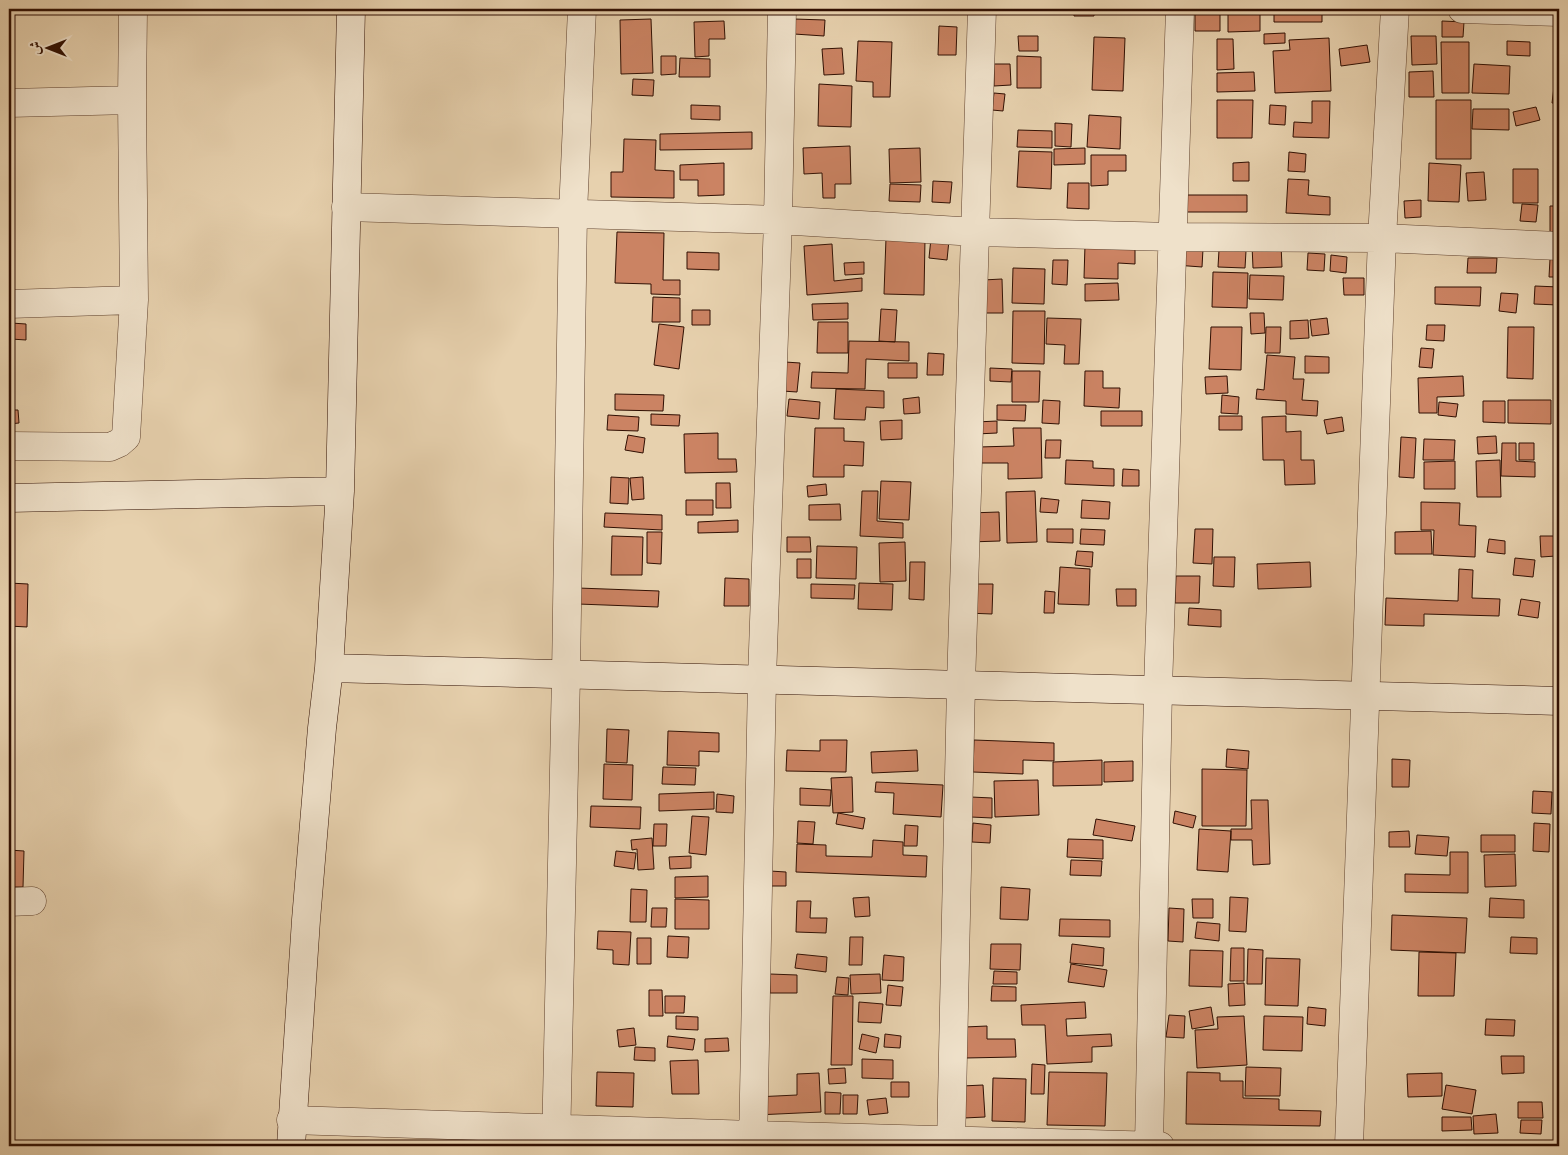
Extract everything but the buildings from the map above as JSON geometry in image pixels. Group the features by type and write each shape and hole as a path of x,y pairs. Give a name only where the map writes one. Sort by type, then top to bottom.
{"street":[{"path":"9,446 110,447 119,443 126,436 134,300 133,9"},
{"path":"351,9 340,491 330,668 314,820 291,1133 1160,1146"},
{"path":"556,1137 573,213 582,9"},
{"path":"753,1141 762,679 778,220 782,9"},
{"path":"951,1144 960,685 982,9"},
{"path":"1149,1146 1158,689 1180,9"},
{"path":"1349,1146 1382,238 1394,9"},
{"path":"1462,9 1559,12"},
{"path":"9,103 132,100"},
{"path":"346,207 778,220 976,232 1173,237 1382,238 1559,246"},
{"path":"9,304 134,300"},
{"path":"9,498 340,491"},
{"path":"330,668 1559,701"}]}
